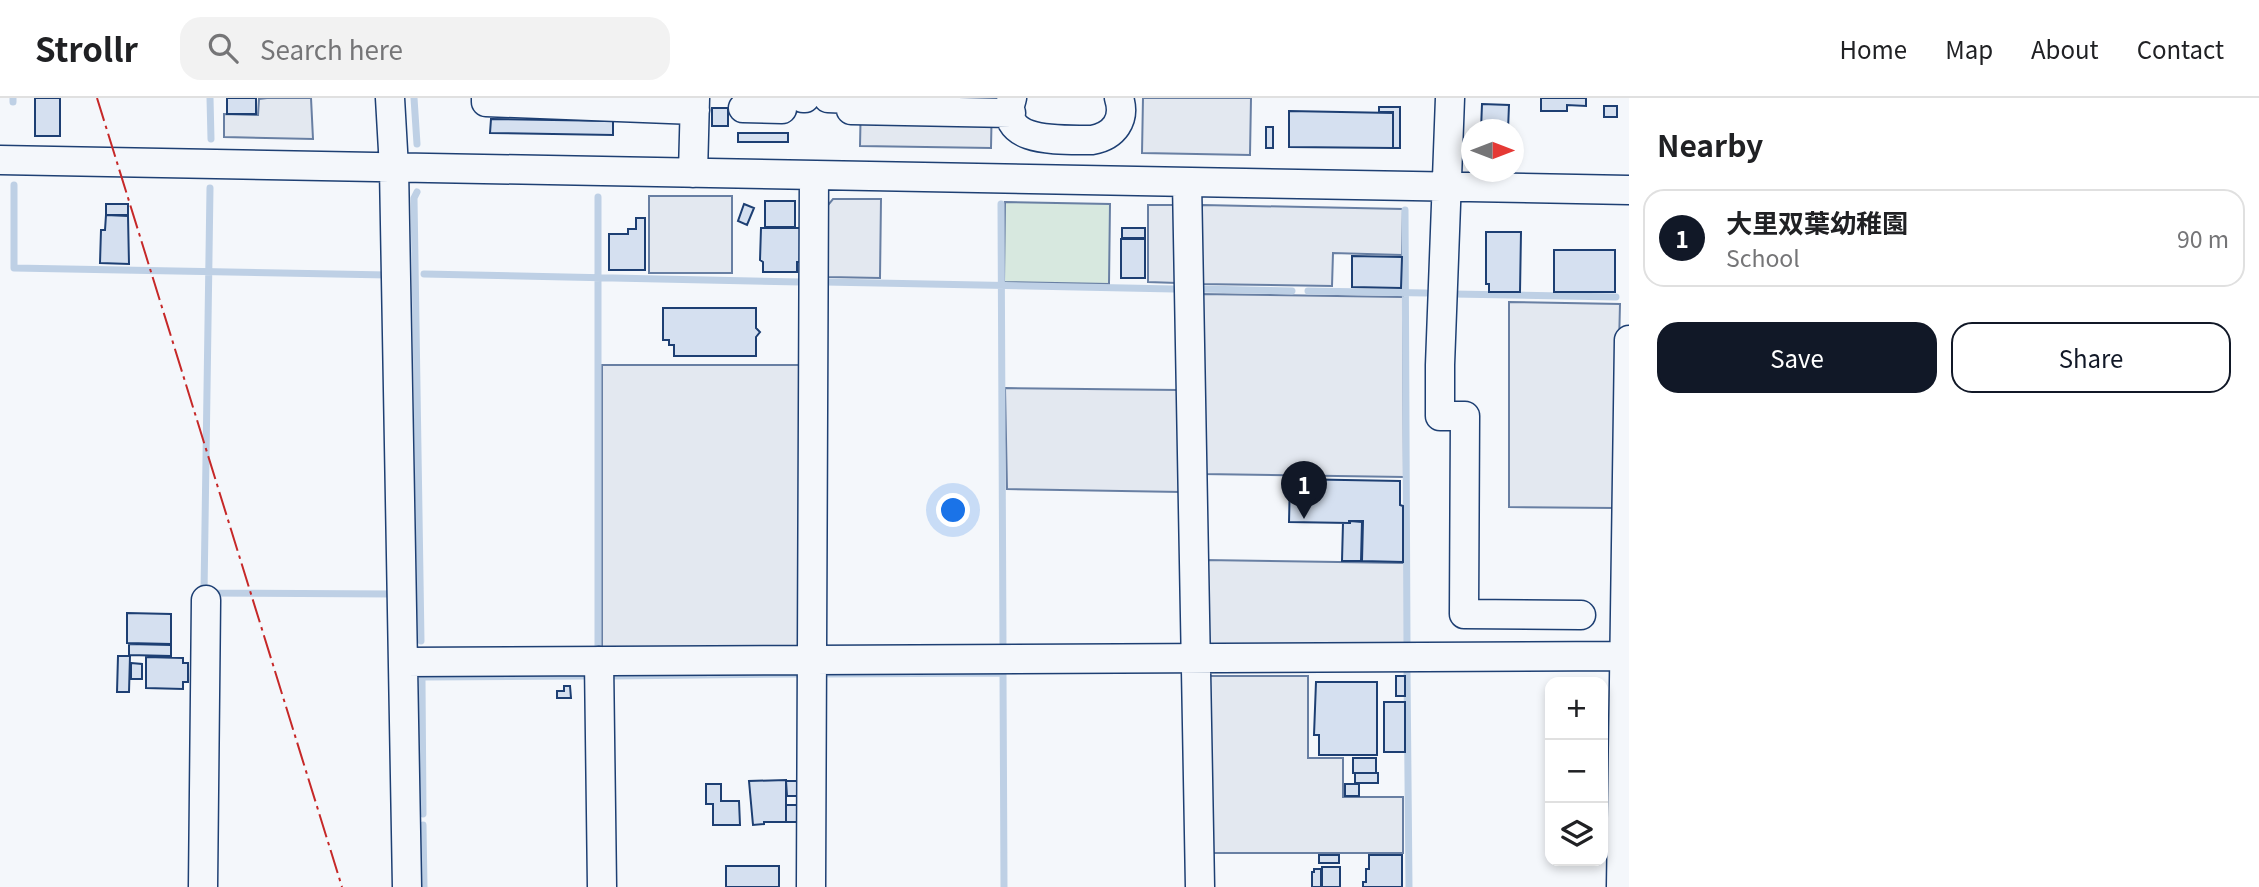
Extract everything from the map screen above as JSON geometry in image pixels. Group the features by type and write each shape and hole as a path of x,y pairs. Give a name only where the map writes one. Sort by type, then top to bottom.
{"street":[{"path":"390,98 394,167 407,887"},
{"path":"486,98 486,102 695,104 693,173"},
{"path":"743,108 782,109 782,98"},
{"path":"828,98 850,99 850,110 1012,105 1014,123 1020,131 1029,136 1092,139 1102,138 1118,125 1122,116 1119,98"},
{"path":"1450,98 1440,416 1465,416 1464,614 1581,615"},
{"path":"1065,180 1066,139"},
{"path":"0,145 0,182"},
{"path":"0,160 1629,190"},
{"path":"811,887 814,175"},
{"path":"1187,182 1200,887"},
{"path":"1621,887 1627,656 1629,340"},
{"path":"203,887 206,600"},
{"path":"403,662 1627,656"},
{"path":"599,661 602,887"}],"shaded area":[{"path":"311,98 313,139 224,137 224,114 258,115 259,99"},
{"path":"861,98 992,98 991,148 860,146"},
{"path":"1143,98 1251,98 1250,155 1142,153"},
{"path":"649,196 732,196 732,273 649,273"},
{"path":"833,199 881,199 880,278 827,277 828,205"},
{"path":"1005,202 1110,204 1109,284 1004,282"},
{"path":"1148,205 1178,205 1177,283 1148,282"},
{"path":"1203,205 1403,209 1402,255 1333,253 1332,286 1198,284 1200,209"},
{"path":"1199,294 1403,297 1404,477 1202,474"},
{"path":"1509,302 1620,304 1615,508 1509,507"},
{"path":"602,365 804,365 804,643 794,652 602,652"},
{"path":"1005,388 1179,390 1181,492 1007,489"},
{"path":"1204,560 1405,563 1405,646 1214,648 1205,640"},
{"path":"1209,676 1308,676 1308,758 1343,758 1343,797 1403,797 1403,853 1209,853"}],"building":[{"path":"35,98 60,98 60,136 35,136"},
{"path":"227,98 256,98 256,114 227,114"},
{"path":"1541,98 1586,98 1586,106 1567,105 1567,111 1541,111"},
{"path":"1482,104 1509,105 1508,119 1481,119"},
{"path":"1604,106 1617,106 1617,117 1604,117"},
{"path":"1379,107 1400,107 1400,148 1393,148 1393,112 1379,112"},
{"path":"712,108 728,108 728,126 712,126"},
{"path":"1289,111 1393,113 1393,148 1289,147"},
{"path":"491,119 613,121 613,135 490,133"},
{"path":"1266,127 1273,127 1273,148 1266,148"},
{"path":"738,133 788,133 788,142 738,142"},
{"path":"765,201 795,201 795,227 765,227"},
{"path":"106,204 128,204 128,215 106,215"},
{"path":"744,204 754,208 747,225 738,221"},
{"path":"106,215 128,216 129,264 100,263 101,230 105,230"},
{"path":"636,218 645,218 645,270 609,270 609,234 628,234 628,229 636,229"},
{"path":"761,228 800,228 800,262 797,262 797,272 763,272 763,262 760,260"},
{"path":"1122,228 1145,228 1145,238 1122,238"},
{"path":"1486,232 1521,232 1520,292 1489,292 1489,284 1486,284"},
{"path":"1121,239 1145,239 1145,278 1121,278"},
{"path":"1554,250 1615,250 1615,292 1554,292"},
{"path":"1352,256 1402,257 1401,288 1352,287"},
{"path":"663,308 756,308 756,328 760,332 756,337 756,356 674,356 674,345 669,345 669,340 663,340"},
{"path":"1290,479 1400,481 1403,562 1362,561 1363,521 1289,522"},
{"path":"1362,522 1361,561 1342,561 1343,523"},
{"path":"127,613 171,614 171,644 127,643"},
{"path":"129,644 171,645 171,656 129,655"},
{"path":"118,656 130,656 129,692 117,692"},
{"path":"146,657 183,658 183,663 188,663 188,682 183,682 183,689 146,688"},
{"path":"131,663 142,664 142,679 131,679"},
{"path":"1396,676 1405,676 1405,696 1396,696"},
{"path":"1316,682 1377,682 1377,755 1319,755 1319,735 1314,735"},
{"path":"564,686 570,686 571,698 557,698 557,691 564,691"},
{"path":"1384,702 1405,702 1405,752 1384,752"},
{"path":"1353,758 1376,758 1376,773 1353,773"},
{"path":"1355,773 1378,773 1378,783 1355,783"},
{"path":"786,780 786,822 753,825 749,781"},
{"path":"786,781 800,781 800,796 787,796"},
{"path":"706,784 721,784 721,801 739,801 740,825 713,825 713,804 706,804"},
{"path":"1345,784 1359,784 1359,796 1345,796"},
{"path":"786,805 798,805 799,822 786,822"},
{"path":"1319,855 1339,855 1339,863 1319,863"},
{"path":"1369,855 1402,855 1402,887 1363,887 1363,882 1366,882 1366,869 1369,869"},
{"path":"726,866 779,866 779,887 726,887"},
{"path":"1322,867 1340,867 1340,887 1322,887"},
{"path":"1314,869 1321,869 1321,887 1312,887"}],"waterway":[{"path":"210,98 211,139"},
{"path":"414,98 417,144"},
{"path":"14,185 14,268 388,275"},
{"path":"210,188 204,593 393,594"},
{"path":"417,192 414,198 421,641"},
{"path":"598,197 598,651"},
{"path":"1001,204 1003,648"},
{"path":"1405,210 1407,645"},
{"path":"424,274 801,282"},
{"path":"825,282 1174,289"},
{"path":"1200,289 1292,291"},
{"path":"1308,291 1426,293"},
{"path":"1453,294 1616,297"},
{"path":"1407,670 1409,887"},
{"path":"829,674 1000,673"},
{"path":"1003,673 1004,887"},
{"path":"613,676 796,674"},
{"path":"422,677 584,676"},
{"path":"422,680 423,814"},
{"path":"423,825 424,887"}],"power":[{"path":"97,98 342,887"}],"place":[{"name":"大里双葉幼稚園","path":"1304,519"}]}
